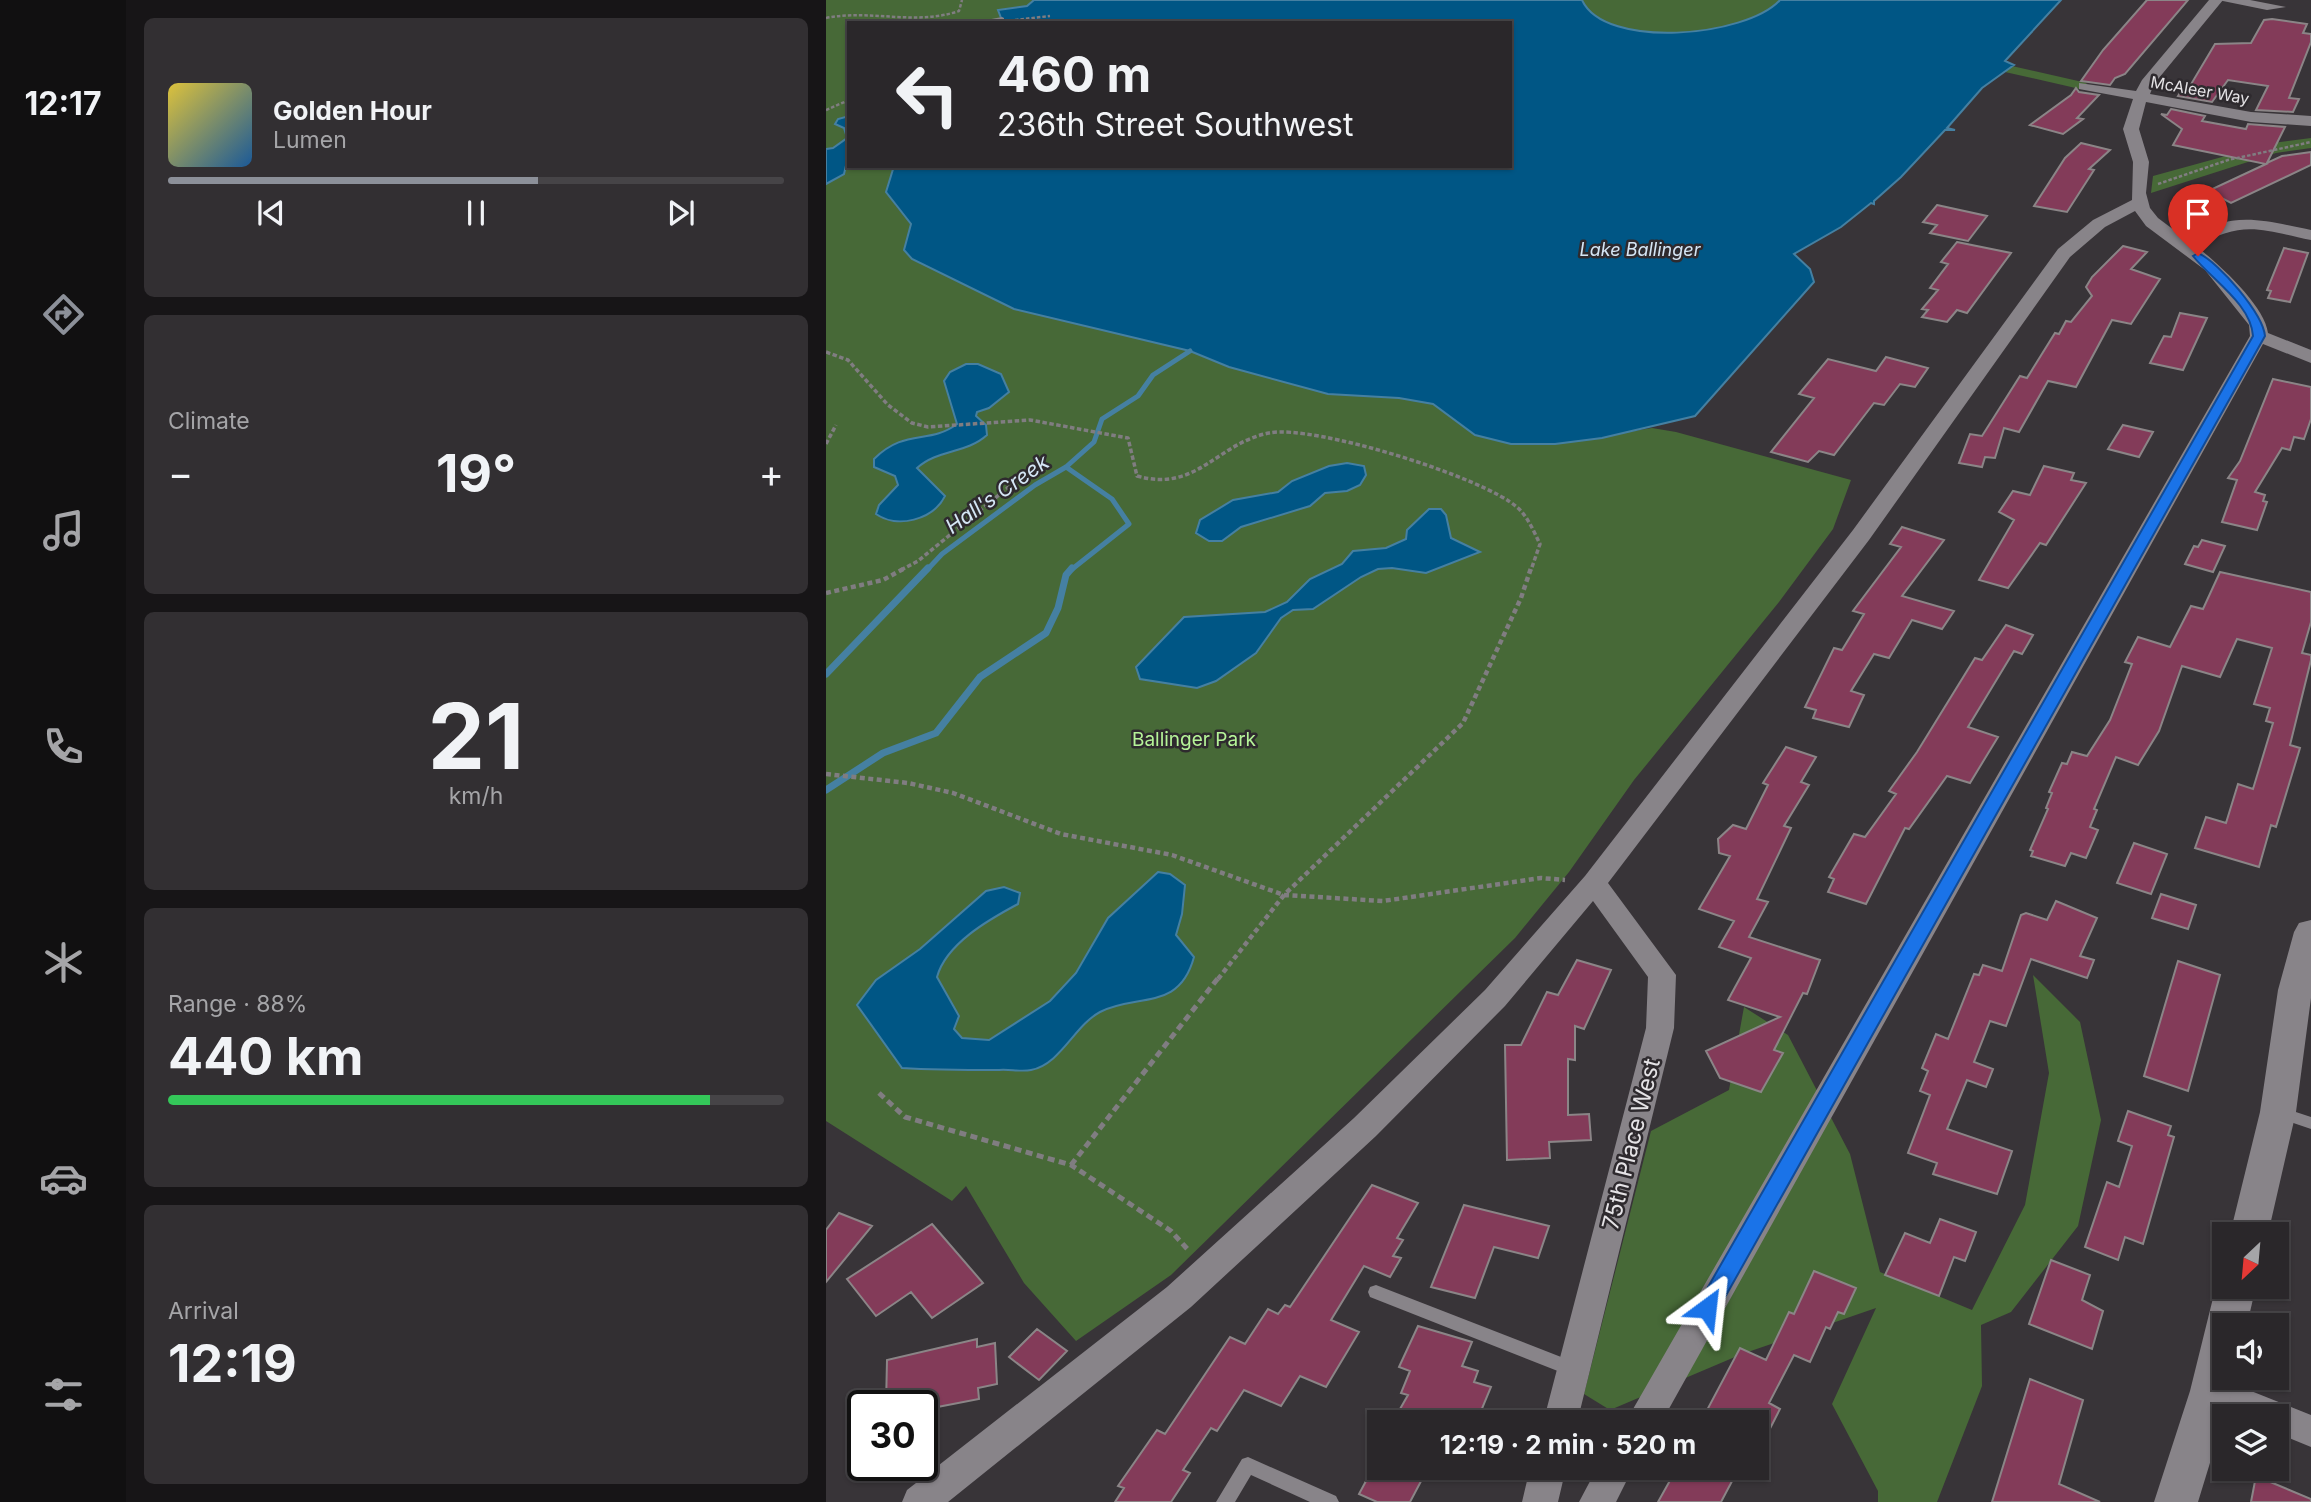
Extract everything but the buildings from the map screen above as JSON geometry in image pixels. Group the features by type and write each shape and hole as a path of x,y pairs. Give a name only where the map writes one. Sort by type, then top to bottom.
{"street":[{"path":"1649,1410 2259,336 2258,325 2235,293 2211,266 2152,222 2139,198 2141,162 2131,129 2147,83 2219,0"},
{"name":"McAleer Way","path":"2084,86 2251,117 2311,121"},
{"path":"920,1502 1179,1297 1364,1127 1495,998 1594,883 1861,535 2064,253 2092,227 2139,198"},
{"path":"2185,247 2220,227 2235,225 2267,226 2311,235"},
{"path":"2259,336 2311,357"},
{"name":"75th Place West","path":"1563,1410 1660,1028 1662,975 1594,883"},
{"path":"2252,1222 2303,993 2311,932"},
{"path":"2176,1502 2212,1387"},
{"path":"2211,1391 2244,1404"},
{"path":"2289,1422 2311,1431"},
{"path":"1540,1502 1545,1480"},
{"path":"1597,1502 1609,1480"}],"lane":[{"path":"2219,0 2267,8 2283,7 2237,0"},
{"path":"988,21 1002,19"},
{"path":"2278,1112 2311,1123"},
{"path":"1377,1292 1573,1370"},
{"path":"1225,1502 1248,1465 1330,1502"}],"path":[{"path":"826,18 854,12 901,19 934,19 959,11 962,0"},
{"path":"1013,20 1050,16"},
{"path":"826,110 847,101"},
{"path":"2157,184 2228,160 2311,142"},
{"path":"826,352 848,360 888,405 912,423 928,426 1030,420 1128,438 1137,477 1153,484 1180,481 1249,439 1271,432 1293,432 1417,463 1492,491 1519,509 1540,544 1521,598 1463,723 1284,895 1071,1165"},
{"path":"826,444 836,425"},
{"path":"826,593 883,580 918,561 1027,472"},
{"path":"829,774 953,793 1061,834 1172,855 1284,895 1383,901 1541,878 1594,883"},
{"path":"879,1093 905,1117 1071,1165 1171,1231 1207,1271"}],"green space":[{"name":"Ballinger Park","path":"826,0 1037,0 1027,6 998,10 1002,21 847,21 847,168 894,168 895,205 911,224 904,250 912,259 1039,315 1190,351 1229,367 1328,394 1399,398 1433,404 1475,435 1555,444 1652,428 1676,432 1851,480 1833,529 1779,602 1634,780 1569,872 1515,938 1171,1275 1076,1341 1024,1283 966,1186 952,1201 826,1121"},
{"path":"1582,0 1780,0 1763,13 1738,23 1677,33 1646,32 1618,26 1596,16"},
{"path":"2012,66 2087,83 2080,89 2005,72"},
{"path":"2311,138 2311,148 2276,153 2151,193 2153,176 2273,143"},
{"path":"2033,975 2080,1022 2101,1120 2078,1226 2011,1312 1981,1325 1982,1386 1937,1502 1878,1502 1878,1491 1832,1404 1876,1308 1742,1354 1610,1410 1584,1394 1651,1131 1729,1090 1744,1007 1788,1035 1850,1154 1880,1272 1972,1310 2025,1205 2049,1073"}],"water":[{"name":"Lake Ballinger","path":"1034,0 1582,0 1596,16 1618,26 1646,32 1677,33 1738,23 1763,13 1780,0 2061,0 2005,61 2014,65 1982,88 1947,128 1955,130 1945,130 1874,204 1871,203 1841,227 1794,254 1810,269 1814,282 1695,416 1602,438 1555,444 1511,444 1475,435 1433,404 1399,398 1328,394 1229,367 1190,351 1014,309 912,259 904,250 911,224 886,192 893,168 1512,168 1512,21 1002,21 998,10 1027,6"},
{"path":"847,117 847,138 844,128 835,124 838,119"},
{"path":"847,138 844,174 826,184 826,149 833,148"},
{"path":"966,364 978,364 1001,374 1009,392 989,408 977,412 976,416 986,425 987,435 970,446 934,458 917,468 945,496 932,511 914,520 904,521 885,519 876,514 879,505 898,485 895,476 874,467 874,459 896,443 937,434 957,424 944,381 950,372"},
{"path":"1347,463 1364,466 1366,475 1360,485 1347,491 1325,493 1310,506 1241,527 1222,541 1209,541 1196,533 1200,520 1233,500 1278,492 1292,481 1329,466"},
{"path":"1429,509 1441,509 1446,515 1451,538 1480,552 1426,573 1392,568 1378,569 1313,609 1293,610 1281,618 1256,653 1216,681 1197,688 1140,679 1136,667 1184,617 1265,612 1287,602 1310,579 1342,564 1353,551 1386,548 1406,539 1407,530"},
{"path":"1158,872 1170,874 1185,885 1182,914 1176,935 1194,957 1187,974 1178,986 1167,994 1114,1006 1100,1012 1042,1066 1023,1071 902,1068 857,1005 876,980 920,949 986,891 1004,887 1020,893 1018,904 970,934 949,954 937,977 959,1016 954,1029 962,1038 989,1040 1050,1001 1076,973 1108,918"}],"waterway":[{"name":"Hall's Creek","path":"1066,467 1094,442 1102,419 1138,396 1153,375 1190,351"},
{"name":"Hall's Creek","path":"927,570 942,554 1035,485 1066,467"},
{"path":"1066,467 1112,499 1129,524 1071,570"},
{"name":"Hall's Creek","path":"826,674 928,568"},
{"path":"826,790 883,753 936,733 980,677 1046,633 1058,608 1066,575 1072,568"}],"route":[{"path":"1707,1308 2259,336 2258,325 2235,293 2211,266 2198,256"}]}
